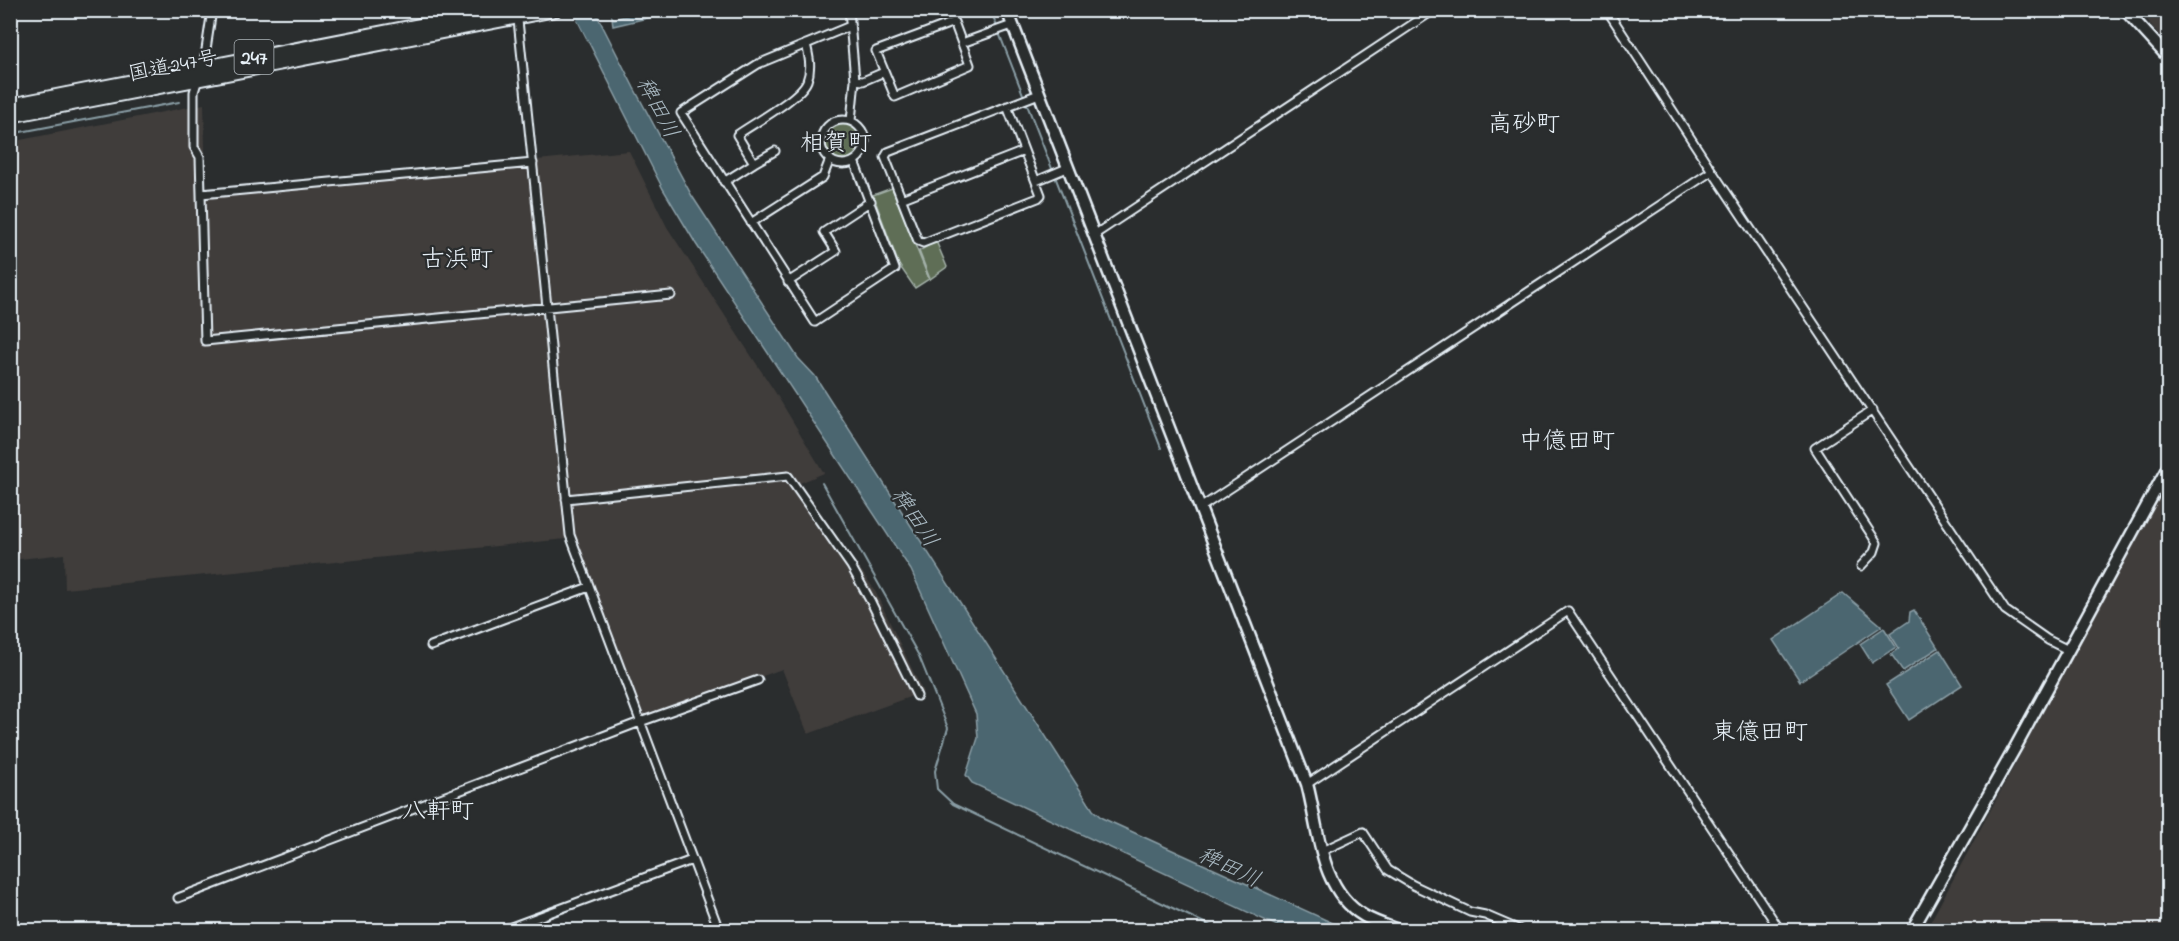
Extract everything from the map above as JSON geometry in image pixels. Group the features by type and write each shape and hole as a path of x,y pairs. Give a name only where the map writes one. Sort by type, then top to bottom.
{"highway":[{"name":"国道247号","path":"10,105 497,10"},
{"name":"国道247号","path":"10,116 518,14 555,10"}],"street":[{"path":"212,10 202,67 194,92 194,147 200,157 205,341 671,295"},
{"path":"1007,10 1008,27 1034,96 1063,169 1094,235 1307,784 1322,851 1335,888 1344,900 1363,916 1398,930"},
{"path":"1094,235 1434,10"},
{"path":"1607,10 2005,610 2048,640 2068,650"},
{"path":"2125,10 2169,57"},
{"path":"850,11 855,80 851,121"},
{"path":"518,14 570,535 719,930"},
{"path":"954,22 962,43 970,65 895,97 876,51 954,22"},
{"path":"850,26 758,64 681,113 815,322 894,269 871,201 854,160"},
{"path":"962,43 1008,27"},
{"path":"754,163 737,135 798,93 807,82 810,59 806,44"},
{"path":"855,80 863,81 884,72"},
{"path":"1006,106 1041,195 923,243 918,241 885,157 888,152 1006,106 1034,96"},
{"path":"837,121 851,121 862,130 865,136 863,150 854,160 840,163 830,159 823,150 825,129 837,121"},
{"path":"724,182 775,151"},
{"path":"901,199 1024,151"},
{"path":"751,223 823,177 830,159"},
{"path":"201,194 533,163"},
{"path":"1036,181 1063,169"},
{"path":"1200,508 1712,171"},
{"path":"788,282 836,250 824,232 871,201"},
{"path":"1861,566 1875,552 1877,543 1815,448 1873,410"},
{"path":"1912,930 2169,467"},
{"path":"566,499 788,476 850,566 871,602 917,696"},
{"path":"431,646 589,586"},
{"path":"1307,784 1568,611 1780,930"},
{"path":"178,898 640,722 758,680"},
{"path":"1322,851 1363,832 1388,870 1413,885 1470,912 1485,915 1520,930"},
{"path":"503,930 692,860"},
{"path":"1360,921 1373,920"}],"shaded area":[{"path":"2140,11 2168,11 2168,46"},
{"path":"204,104 206,192 629,151 667,227 775,392 824,473 800,483 874,589 923,692 808,734 782,669 635,722 566,539 65,589 64,554 11,560 10,142"},
{"path":"2168,480 2168,930 1926,930"}],"green space":[{"path":"843,123 856,128 861,141 856,154 843,159 830,154 825,141 830,128"},
{"path":"892,188 929,279 915,288 899,265 873,195"},
{"path":"936,241 947,267 930,279 919,251"}],"water":[{"path":"646,11 677,11 613,26 612,17 614,19"},
{"path":"598,17 692,196 798,358 815,376 1093,810 1102,818 1348,930 1286,930 972,783 966,775 978,738 976,714 911,570 696,244 663,189 578,21"},
{"path":"1843,593 1882,626 1800,681 1773,640"},
{"path":"1914,610 1938,648 1903,671 1891,654 1899,648 1890,634 1909,621 1910,612"},
{"path":"1884,628 1896,647 1872,663 1860,644"},
{"path":"1940,650 1962,685 1909,720 1886,685"}],"waterway":[{"name":"稗田川","path":"581,10 595,37"},
{"path":"991,10 997,27"},
{"path":"999,33 1161,448"},
{"path":"10,134 179,102"},
{"path":"822,483 919,656 948,728 935,771 937,789 953,804 1219,930"}],"district":[{"name":"高砂町","path":"1524,123"},
{"name":"相賀町","path":"836,142"},
{"name":"古浜町","path":"457,258"},
{"name":"中億田町","path":"1567,440"},
{"name":"東億田町","path":"1760,731"},
{"name":"八軒町","path":"438,810"}]}
